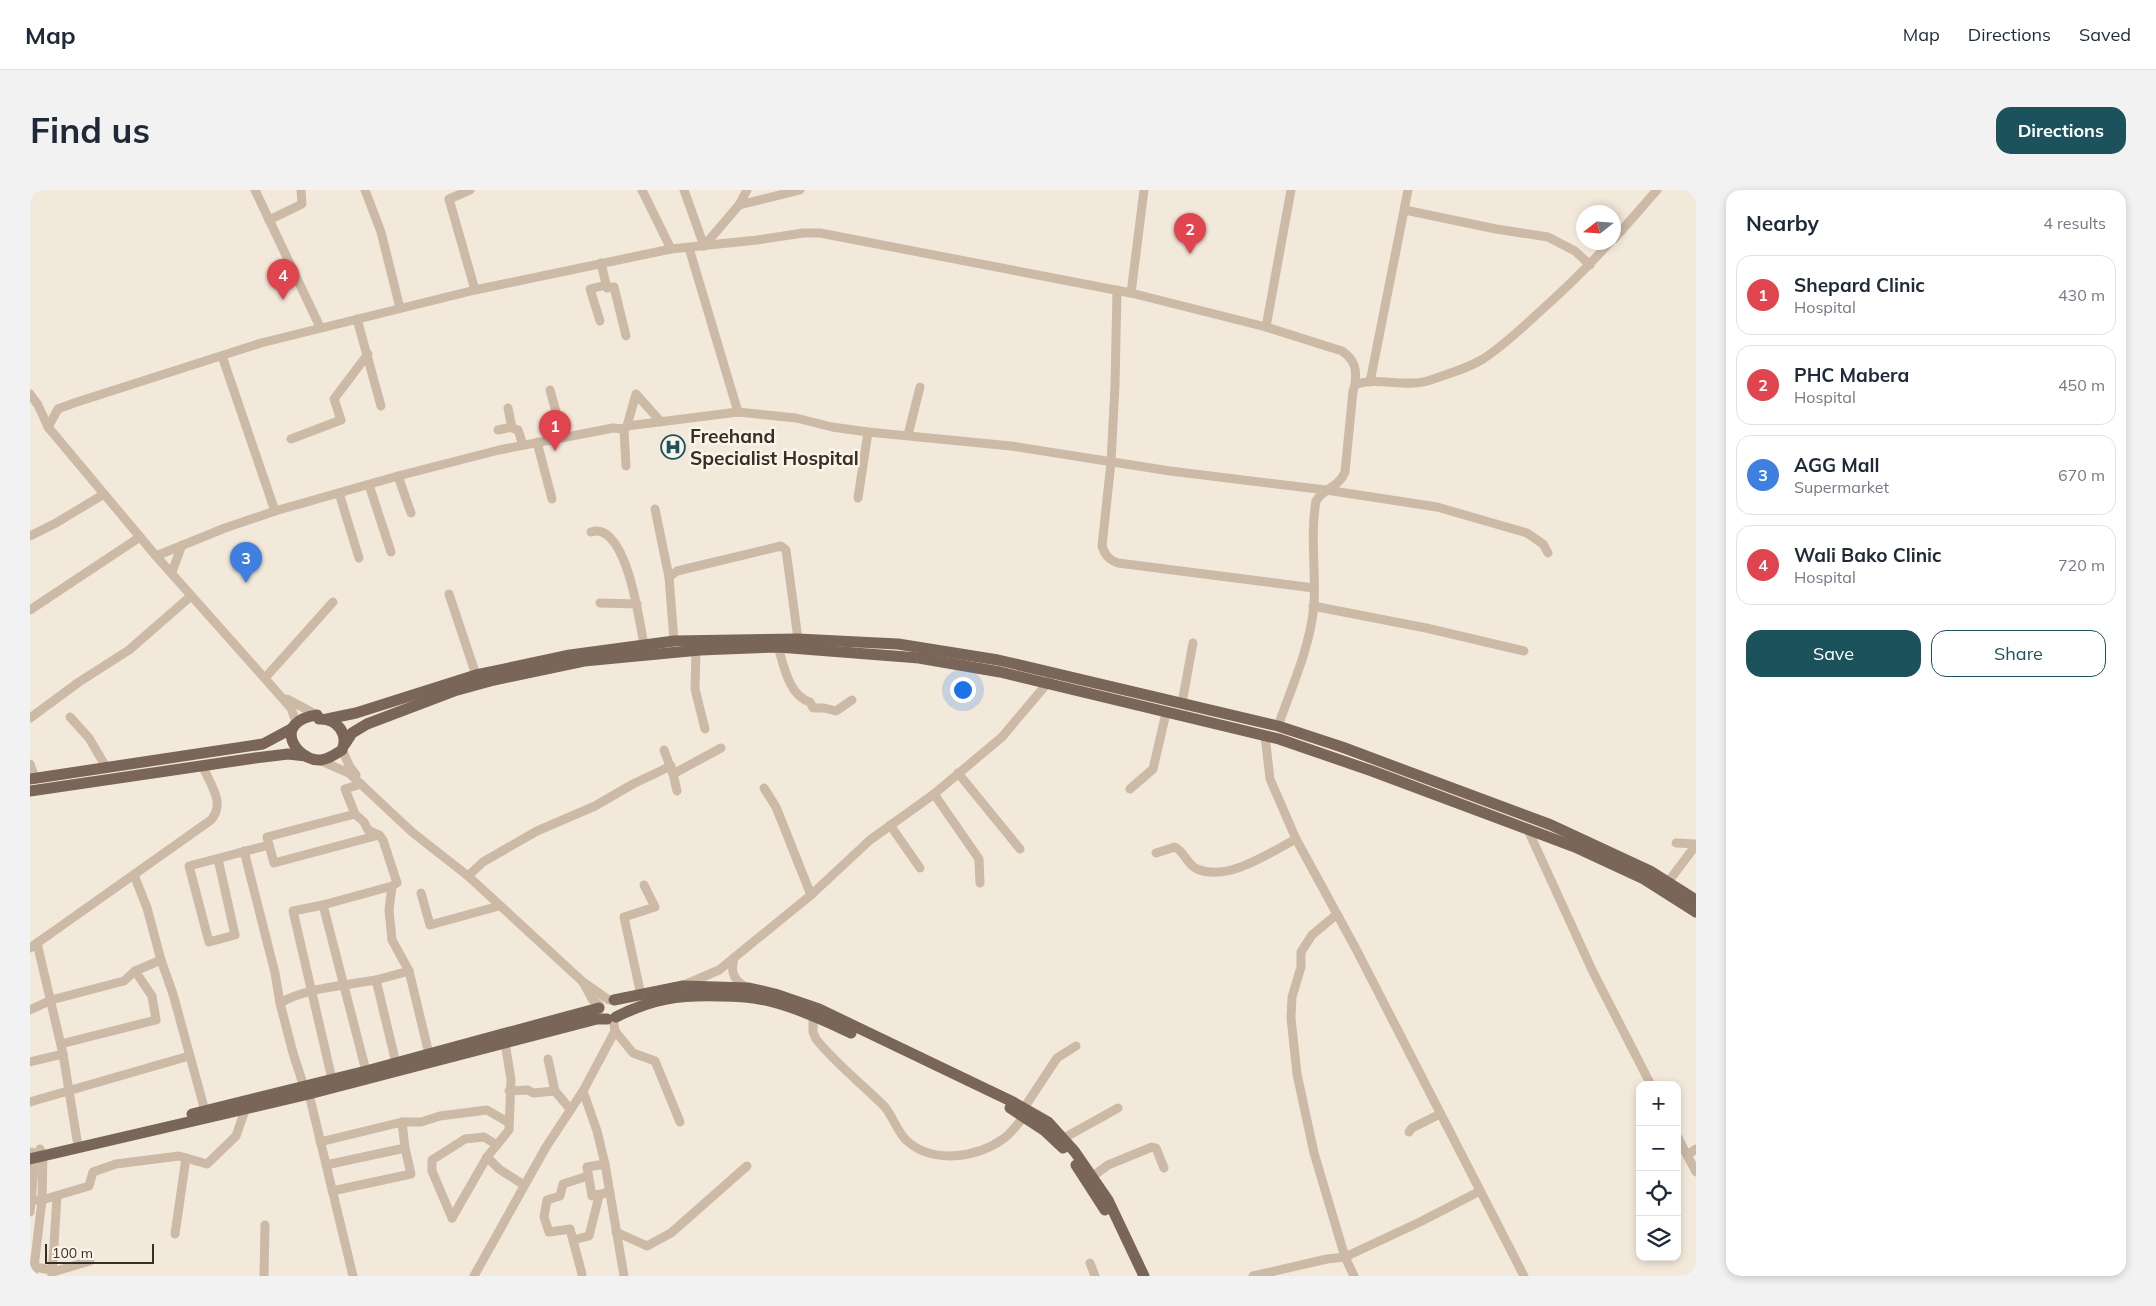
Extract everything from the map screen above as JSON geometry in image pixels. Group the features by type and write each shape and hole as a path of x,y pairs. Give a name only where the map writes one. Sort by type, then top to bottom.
{"main road":[{"path":"32,778 263,744 302,718 356,713 476,675 570,655 674,642 798,638 898,644 998,660 1166,713 1264,736 1372,771 1575,847 1644,879 1696,912"},
{"path":"30,790 277,755 306,756 319,760 344,747 352,733 385,716 454,691 486,682 584,661 696,650 778,647 919,658 1000,672 1051,678 1182,703 1278,726 1342,747 1551,825 1614,853 1668,882 1696,900"},
{"path":"322,717 341,728 345,736 344,747"},
{"path":"294,725 291,735 295,744 306,756"},
{"path":"35,1154 244,1110 307,1091 332,1079 429,1054 606,1003 682,986 749,988 775,994 819,1009 1024,1112 1055,1139 1078,1168 1102,1205 1136,1276"},
{"path":"35,1154 78,1140 205,1111 307,1091 597,1019 612,1018 649,1002 688,995 752,998 772,1001 814,1016 1048,1122 1064,1138 1093,1176 1108,1200 1144,1276"},
{"path":"606,1003 601,1014 612,1018"},
{"path":"606,1003 620,1008 612,1018"}],"street":[{"path":"255,190 320,327"},
{"path":"269,220 302,204 302,190"},
{"path":"364,190 381,232 400,308"},
{"path":"444,190 449,199 474,290"},
{"path":"449,199 470,190"},
{"path":"642,190 671,249"},
{"path":"684,190 704,246"},
{"path":"704,246 739,205 747,190"},
{"path":"739,205 800,190"},
{"path":"1131,293 1144,190"},
{"path":"1266,327 1291,190"},
{"path":"1370,382 1408,190"},
{"path":"1621,230 1657,190"},
{"path":"1405,210 1496,229 1548,237 1575,251 1590,265"},
{"path":"48,427 58,410 66,406 320,327 474,290 671,249 820,233 1131,293 1266,327 1342,351 1349,356 1357,372 1345,472 1336,485 1326,490 1316,501 1314,512 1314,606 1303,660 1278,726"},
{"path":"688,248 738,412"},
{"path":"1355,385 1370,382 1421,383 1464,369 1484,358 1518,331 1590,265 1603,250"},
{"path":"601,263 606,288 614,287 626,336"},
{"path":"600,321 590,289 606,285"},
{"path":"1118,290 1111,462 1102,546 1104,553 1112,561 1314,588"},
{"path":"357,319 381,406"},
{"path":"291,439 341,420 334,399 368,354"},
{"path":"222,356 275,511"},
{"path":"908,435 920,387"},
{"path":"550,390 563,438"},
{"path":"30,394 38,405 48,427 156,556 291,708 294,725"},
{"path":"626,466 625,427 636,394 661,422"},
{"path":"508,408 512,426 518,430 523,445"},
{"path":"156,556 275,511 398,476 523,445 613,428 738,412 796,418 832,427 868,432 1011,446 1111,462 1326,490 1437,507 1527,533 1543,544 1548,553"},
{"path":"498,430 512,426"},
{"path":"858,498 868,432"},
{"path":"537,442 552,499"},
{"path":"398,476 411,513"},
{"path":"369,485 391,552"},
{"path":"339,493 359,558"},
{"path":"30,536 56,523 104,494"},
{"path":"655,509 669,577 674,642"},
{"path":"591,532 600,531 608,536 617,548 631,578 644,645"},
{"path":"30,610 140,537"},
{"path":"172,572 182,546"},
{"path":"669,577 678,571 781,546 786,550 798,638"},
{"path":"449,594 476,675"},
{"path":"30,718 79,682 129,650 191,596"},
{"path":"265,678 333,602"},
{"path":"600,603 637,604"},
{"path":"1314,606 1426,628 1524,651"},
{"path":"1182,703 1193,643"},
{"path":"778,647 796,694 803,700 810,702 813,708 836,711 852,700"},
{"path":"696,650 695,690 705,729"},
{"path":"682,986 715,973 811,895 870,840 934,794 1002,736 1051,678"},
{"path":"274,688 296,705 322,717"},
{"path":"1130,790 1153,769 1166,713"},
{"path":"70,717 89,738 106,767"},
{"path":"1264,736 1270,779 1296,839 1356,949 1524,1276"},
{"path":"344,747 350,767 361,784"},
{"path":"468,876 483,862 537,830 595,806 633,784 672,770 721,748"},
{"path":"664,750 672,770 677,791"},
{"path":"319,760 349,773 412,832 468,876 583,982 592,999 606,1003"},
{"path":"30,764 32,778"},
{"path":"78,1140 68,1092 63,1054 51,1000 33,946 211,820 217,812 219,804 202,765"},
{"path":"958,773 1020,849"},
{"path":"332,1079 294,911 323,905 397,883 383,840 379,835 368,830 364,822 355,814 345,789 361,784"},
{"path":"764,788 776,807 811,895"},
{"path":"934,794 979,859 980,884"},
{"path":"355,814 267,837 274,863 379,835"},
{"path":"890,825 920,868"},
{"path":"1528,830 1590,964 1649,1081"},
{"path":"1156,853 1175,847 1198,870 1208,872 1233,871 1296,839"},
{"path":"1676,843 1696,845"},
{"path":"218,859 235,935 209,942 189,866 269,845"},
{"path":"1668,882 1696,845"},
{"path":"244,851 275,973 292,1053 307,1091 353,1276"},
{"path":"134,875 147,908 161,960 174,994 205,1111"},
{"path":"641,995 624,918 655,907 644,885"},
{"path":"392,886 389,910 392,940 409,971 429,1054"},
{"path":"421,894 430,925 499,906"},
{"path":"323,905 366,1071"},
{"path":"1336,915 1312,935 1301,952 1301,967 1292,997 1292,1041 1306,1118 1321,1179 1345,1257 1354,1276"},
{"path":"734,958 732,968 734,978 738,983 749,988"},
{"path":"30,1010 51,1000 124,981 135,971 161,960"},
{"path":"61,1044 156,1020 152,996 135,971"},
{"path":"280,1003 312,992 376,980 409,971"},
{"path":"376,980 396,1062"},
{"path":"814,1016 813,1032 816,1039 885,1108 906,1140 925,1154 945,1157 971,1153 1004,1139 1024,1112 1057,1058 1076,1046"},
{"path":"612,1018 615,1031 633,1053 655,1061 680,1122"},
{"path":"474,1276 524,1185 583,1091 615,1031"},
{"path":"497,1145 484,1137 465,1139 432,1160 432,1171 452,1218 487,1157 497,1145 509,1130 509,1092 511,1080 505,1042"},
{"path":"30,1062 63,1054"},
{"path":"30,1102 189,1056"},
{"path":"548,1058 555,1091 570,1109"},
{"path":"509,1092 528,1090 534,1093 555,1091"},
{"path":"583,1091 597,1131 605,1164 624,1276"},
{"path":"1064,1138 1118,1108"},
{"path":"31,1200 42,1200 89,1186 92,1172 116,1164 179,1156 207,1164 236,1136 244,1110"},
{"path":"320,1142 402,1122 421,1122 440,1116 487,1110 509,1123"},
{"path":"1409,1132 1412,1128 1440,1114"},
{"path":"332,1191 410,1174 402,1122"},
{"path":"1681,1144 1696,1172"},
{"path":"326,1166 406,1148"},
{"path":"1093,1176 1108,1165 1152,1148 1156,1148 1164,1168"},
{"path":"1687,1155 1696,1149"},
{"path":"30,1212 35,1154"},
{"path":"35,1154 42,1200 32,1270 52,1273 90,1261"},
{"path":"487,1157 499,1169 524,1185"},
{"path":"175,1234 186,1158"},
{"path":"605,1164 587,1168 588,1176 592,1196 599,1196 610,1192"},
{"path":"616,1232 647,1246 671,1234 747,1166"},
{"path":"582,1274 570,1228 549,1232 544,1217 547,1200 560,1196 563,1184 588,1176"},
{"path":"1253,1276 1327,1259 1345,1257 1480,1191"},
{"path":"52,1273 57,1196"},
{"path":"573,1240 589,1236 599,1196"},
{"path":"264,1276 265,1225"},
{"path":"1090,1263 1095,1276"}],"place":[{"name":"PHC Mabera","path":"1190,254"},
{"name":"Wali Bako Clinic","path":"283,300"},
{"name":"Freehand Specialist Hospital","path":"673,447"},
{"name":"Shepard Clinic","path":"555,451"},
{"name":"AGG Mall","path":"246,583"}]}
